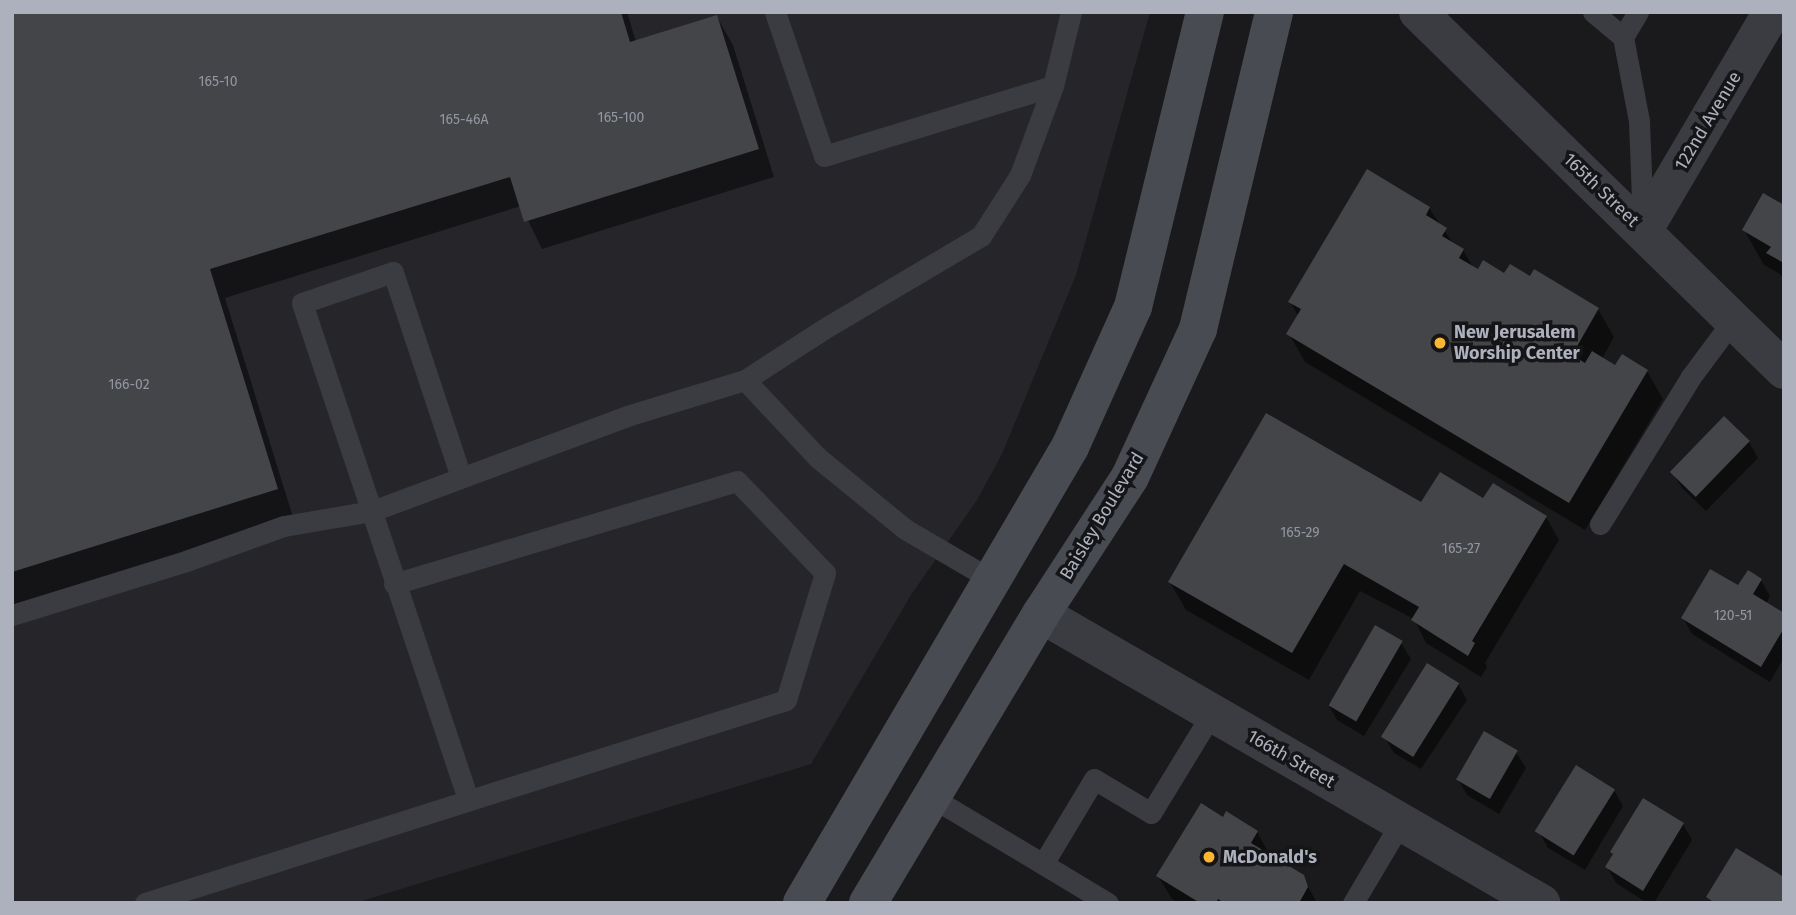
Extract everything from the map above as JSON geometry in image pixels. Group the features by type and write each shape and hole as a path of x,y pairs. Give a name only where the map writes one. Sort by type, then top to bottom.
{"main road":[{"path":"802,903 1070,447 1133,307 1205,12"},
{"name":"Baisley Boulevard","path":"873,901 1041,614 1130,477 1198,329 1274,12"},
{"path":"993,581 1041,614"}],"street":[{"name":"165th Street","path":"1418,12 1784,370"},
{"name":"122nd Avenue","path":"1643,231 1772,12"},
{"name":"166th Street","path":"1041,614 1541,903"}],"lane":[{"path":"775,12 824,156 1053,86"},
{"path":"12,615 186,561 284,526 372,511 627,416 745,380 827,327 981,236 1020,175 1053,86 1070,12"},
{"path":"1593,12 1623,37 1639,121 1643,231"},
{"path":"1623,37 1638,12"},
{"path":"461,477 393,272 302,303 468,799"},
{"path":"1600,524 1690,378 1733,320"},
{"path":"745,380 817,457 905,529 993,581"},
{"path":"145,903 786,700 825,573 737,481 394,584"},
{"path":"1043,864 1094,779 1151,813 1212,713"},
{"path":"932,797 1108,903"},
{"path":"1353,903 1401,822"}],"shaded area":[{"path":"12,12 1150,12 1076,275 1002,454 977,500 911,595 811,764 355,903 12,903"}],"building":[{"path":"12,12 621,12 630,42 717,15 759,149 524,222 510,177 210,269 278,489 12,572"},
{"name":"New Jerusalem Worship Center","path":"1367,169 1430,207 1426,215 1447,228 1442,236 1464,249 1459,258 1478,269 1483,260 1504,273 1510,264 1530,276 1534,269 1599,308 1572,355 1585,363 1592,351 1615,365 1622,354 1648,370 1569,503 1286,334 1301,309 1288,302"},
{"path":"1763,193 1784,205 1784,263 1766,253 1771,247 1742,230"},
{"path":"1266,413 1421,502 1440,472 1483,498 1493,483 1547,516 1472,641 1475,643 1468,656 1411,620 1419,607 1344,564 1292,653 1168,582"},
{"path":"1724,416 1750,441 1696,497 1670,472"},
{"path":"1710,569 1738,585 1748,570 1762,579 1753,594 1784,613 1784,628 1761,667 1681,618"},
{"path":"1375,625 1403,641 1356,722 1328,706"},
{"path":"1427,663 1459,683 1413,757 1381,737"},
{"path":"1484,731 1518,750 1490,799 1456,779"},
{"path":"1576,765 1615,789 1574,856 1535,831"},
{"path":"1643,798 1684,823 1643,891 1605,867 1613,854 1610,852"},
{"path":"1201,803 1223,817 1226,811 1258,831 1251,843 1304,875 1308,887 1299,903 1224,903 1218,899 1216,903 1200,903 1156,876"},
{"path":"1736,848 1784,877 1784,903 1715,903 1706,897"}],"place":[{"name":"New Jerusalem Worship Center","path":"1440,343"},
{"name":"McDonald's","path":"1209,857"}]}
